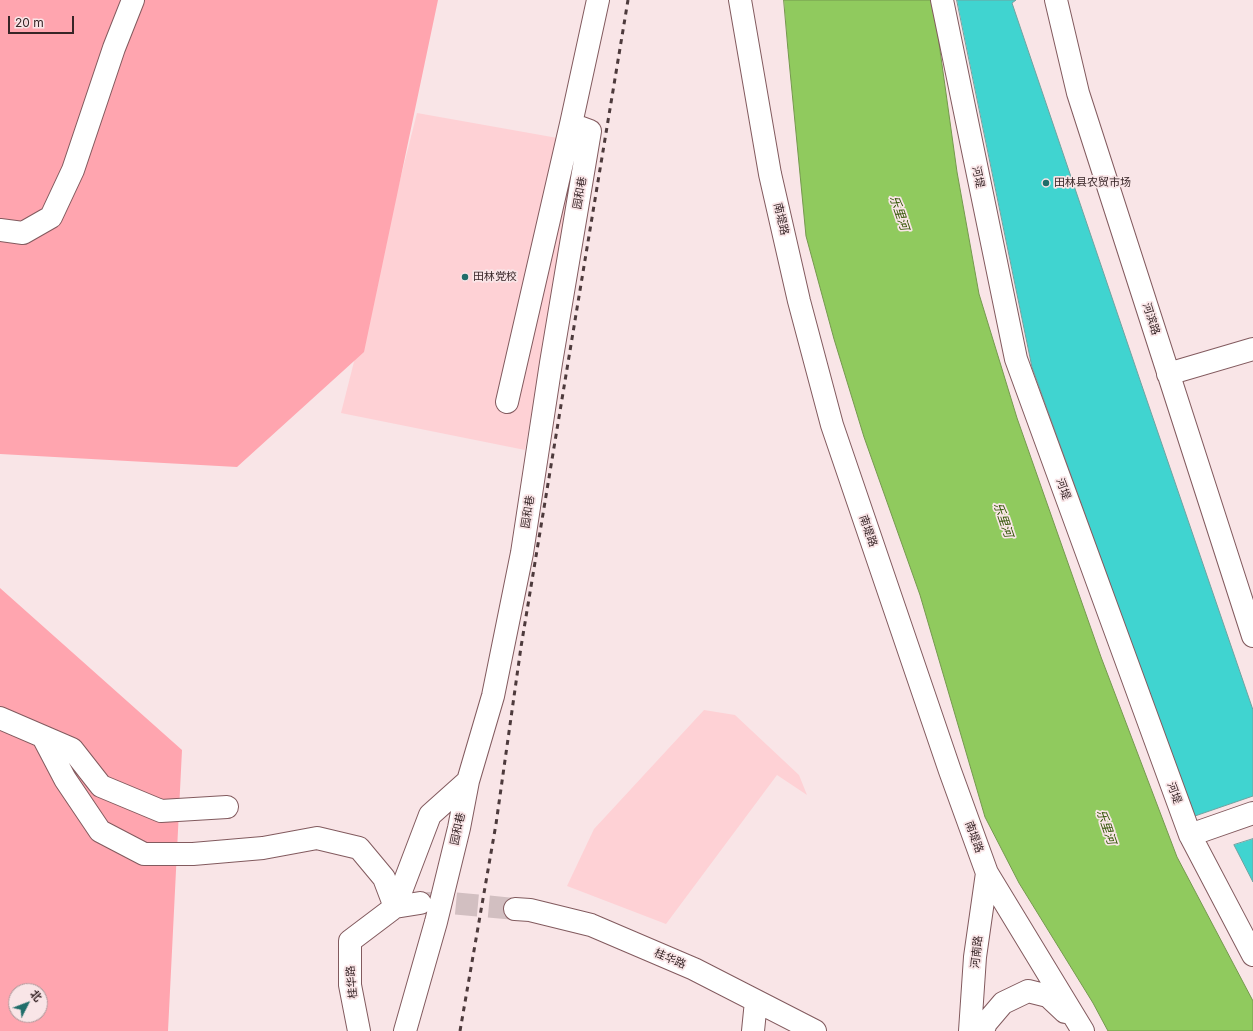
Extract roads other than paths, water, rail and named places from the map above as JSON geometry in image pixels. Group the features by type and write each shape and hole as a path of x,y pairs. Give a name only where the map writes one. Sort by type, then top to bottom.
{"street":[{"path":"0,230 23,233 51,217 73,170 114,48 133,0"},
{"path":"507,402 572,124 598,0"},
{"name":"南堤路","path":"740,0 770,174 799,301 832,425 945,756 987,873 1081,1028"},
{"name":"河堤","path":"942,0 1016,359 1190,835 1253,955"},
{"name":"河滨路","path":"1056,0 1078,93 1253,636"},
{"name":"园和巷","path":"404,1031 436,922 459,828 468,781 493,696 522,554 551,363 590,131 572,124"},
{"path":"1168,374 1253,349"},
{"path":"0,718 72,749 101,786 161,811 227,807"},
{"path":"43,737 65,779 100,831 144,854 193,854 263,848 317,838 359,848 384,878 395,908"},
{"path":"395,908 430,815 468,781"},
{"path":"1190,835 1253,813"},
{"name":"河南路","path":"970,1031 975,957 987,873"},
{"name":"桂华路","path":"359,1031 350,985 350,941 395,908 420,902"},
{"name":"桂华路","path":"516,909 530,910 591,925 694,969 815,1031"},
{"path":"983,1031 986,1023 1003,1003 1028,991 1048,996 1081,1028"},
{"path":"753,1031 756,1001"}],"water":[{"name":"乐里河","path":"784,0 933,0 957,172 979,294 1017,418 1101,657 1177,857 1253,1001 1253,1031 1108,1031 1093,1003 1019,883 985,817 920,595 864,437 834,339 806,236"}],"tunnel":[{"path":"423,903 451,903 515,909"}],"railway":[{"path":"460,1031 496,824 521,647 628,0"}],"place":[{"name":"田林县农贸市场","path":"1046,183"},
{"name":"田林党校","path":"465,277"}]}
